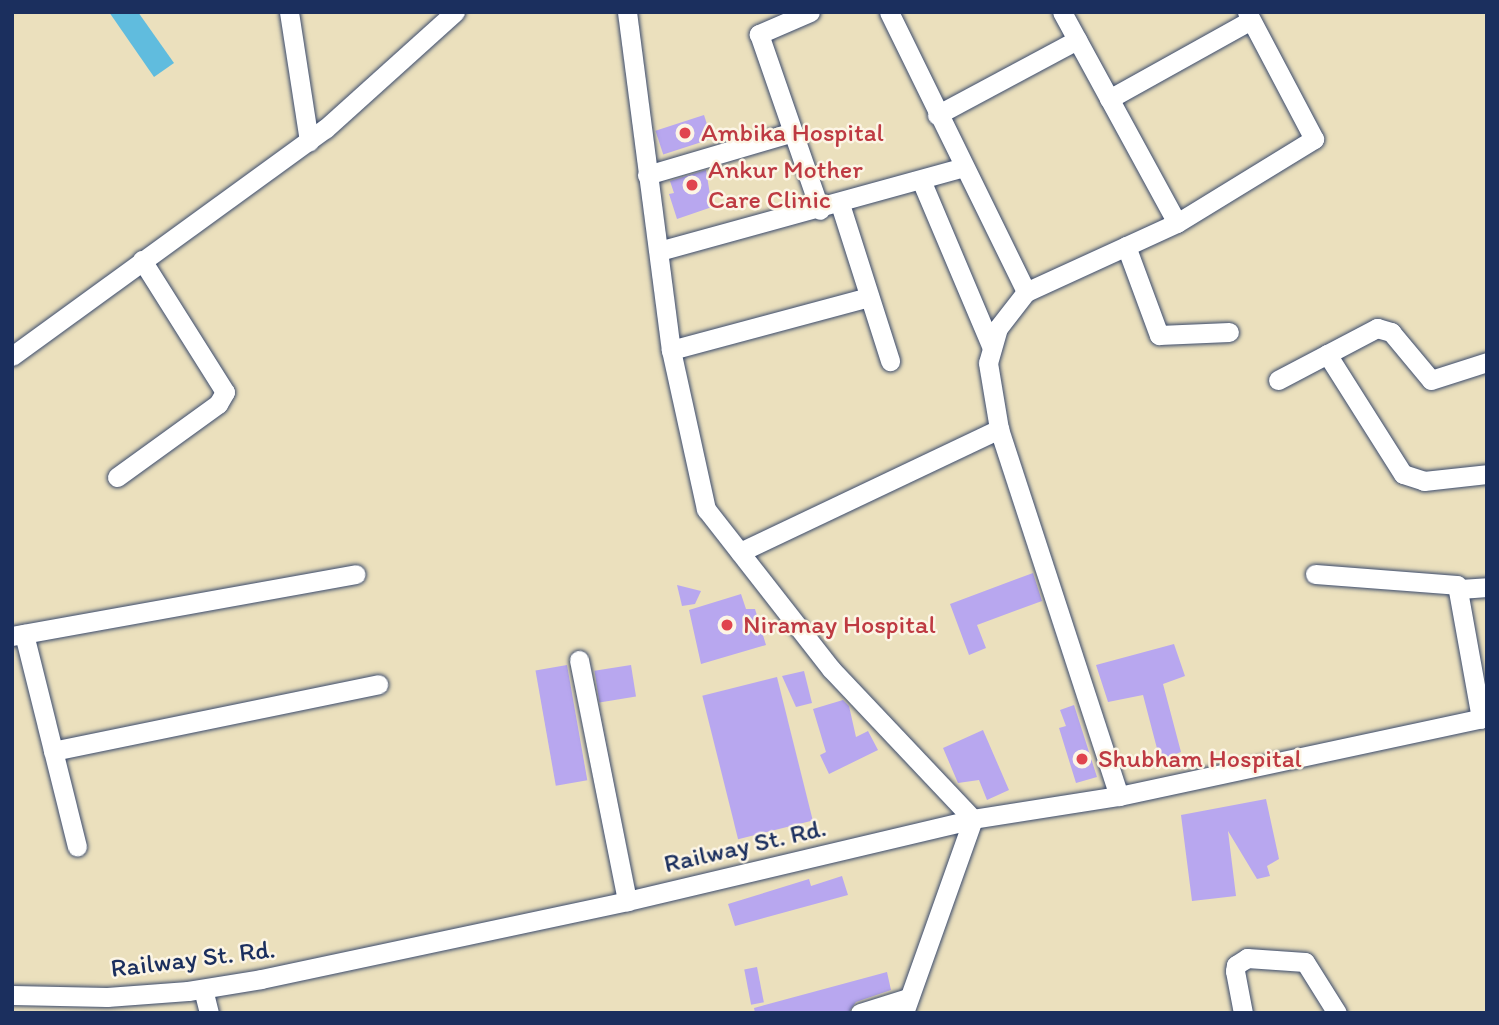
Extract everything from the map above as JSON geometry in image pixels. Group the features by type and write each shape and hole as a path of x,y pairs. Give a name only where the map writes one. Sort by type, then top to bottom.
{"street":[{"path":"289,12 309,141"},
{"path":"12,356 309,141 454,12"},
{"path":"627,12 671,350 706,509 831,669 974,819 906,1005 860,1013"},
{"path":"810,12 759,34 820,210"},
{"path":"889,12 937,115 1026,292"},
{"path":"1062,12 1177,223"},
{"path":"1109,99 1249,16 1314,139 1177,223 1026,292 998,328 992,348 988,362 999,429 1119,796"},
{"path":"937,115 1077,40"},
{"path":"647,175 793,132"},
{"path":"659,251 820,210 964,167"},
{"path":"921,180 992,348"},
{"path":"840,204 890,361"},
{"path":"1126,246 1159,335 1229,332"},
{"path":"117,477 218,404 225,392 218,375 142,260"},
{"path":"671,350 869,297"},
{"path":"1278,380 1377,328 1391,332 1431,380 1487,362"},
{"path":"1327,354 1403,474 1424,481 1487,474"},
{"path":"740,552 999,429"},
{"path":"77,847 53,751 18,635 355,574"},
{"path":"1315,574 1454,584 1460,589 1484,718"},
{"path":"1460,589 1487,587"},
{"path":"579,660 627,901"},
{"path":"53,751 378,684"},
{"name":"Railway St. Rd.","path":"12,995 109,1005 203,989 627,901 974,819 1119,796 1484,718"},
{"path":"1243,1013 1235,971 1236,965 1247,958 1305,962 1337,1013"},
{"path":"203,989 209,1013"}],"water":[{"path":"109,12 138,12 174,63 154,77"}],"building":[{"path":"704,115 712,139 663,155 655,131"},
{"path":"706,170 712,207 677,219 669,194 674,193 670,181"},
{"path":"1033,573 1042,601 977,625 986,648 969,655 950,604"},
{"path":"677,585 701,591 695,604 682,606"},
{"path":"741,594 746,609 755,609 766,645 701,664 689,610"},
{"path":"1174,644 1185,676 1163,684 1181,752 1160,760 1143,695 1108,702 1096,665"},
{"path":"567,665 587,780 556,786 535,671"},
{"path":"631,665 636,697 599,702 594,671"},
{"path":"804,671 812,703 796,707 782,676"},
{"path":"777,677 813,821 738,839 702,696"},
{"path":"843,700 849,706 856,737 868,731 878,750 829,774 820,755 826,752 813,709"},
{"path":"1074,705 1097,777 1076,783 1059,728 1066,726 1060,710"},
{"path":"983,730 1009,790 987,800 979,780 958,783 943,748"},
{"path":"1266,799 1279,859 1267,866 1270,876 1257,879 1228,831 1236,896 1192,901 1181,815"},
{"path":"842,876 848,895 735,926 728,904 809,879 811,886"},
{"path":"757,967 764,1002 751,1005 744,969"},
{"path":"887,972 891,990 856,1002 848,1013 755,1013 754,1008"}],"place":[{"name":"Ambika Hospital","path":"685,133"},
{"name":"Ankur Mother Care Clinic","path":"692,185"},
{"name":"Niramay Hospital","path":"727,625"},
{"name":"Shubham Hospital","path":"1082,759"}]}
